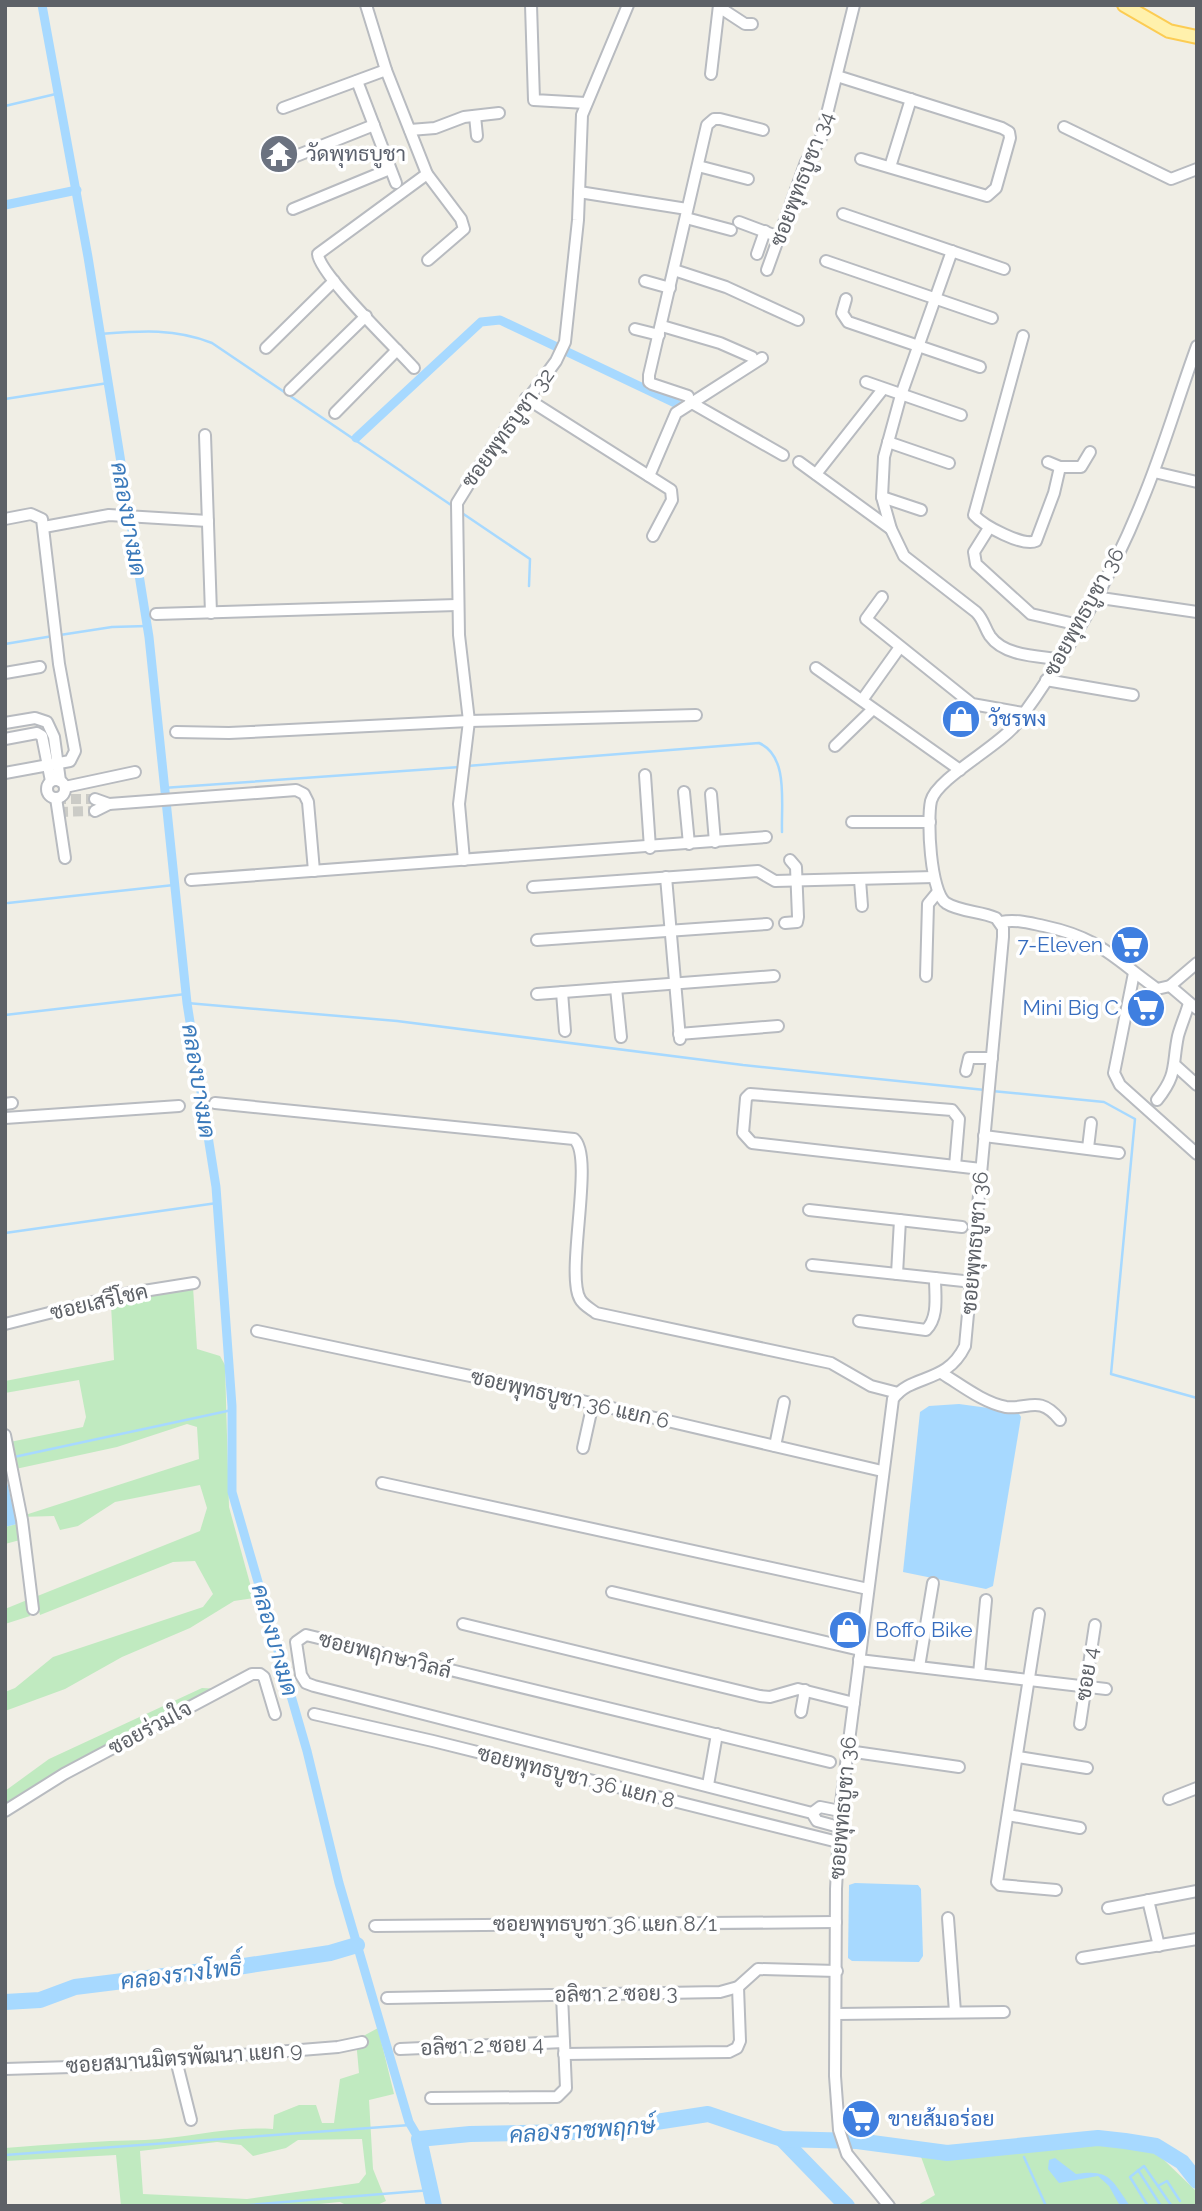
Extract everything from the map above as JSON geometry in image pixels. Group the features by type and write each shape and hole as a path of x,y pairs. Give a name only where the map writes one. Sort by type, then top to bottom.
{"main road":[{"path":"1124,5 1168,31 1197,37"}],"street":[{"path":"366,5 386,70 427,174 461,219 464,229 428,260"},
{"path":"531,5 532,97 538,101 586,103"},
{"name":"ซอยพุทธบูชา 32","path":"464,860 459,804 469,721 457,606 457,503 526,398 563,348 579,192 583,115 628,5"},
{"name":"ซอยพุทธบูชา 34","path":"767,270 806,162 821,138 854,5"},
{"path":"711,74 719,6 746,24 752,24"},
{"path":"283,108 386,70"},
{"path":"837,76 1009,132 1010,138 996,188 987,197 861,159"},
{"path":"357,81 396,183"},
{"path":"890,167 911,99"},
{"path":"410,130 435,128 475,116 499,113"},
{"path":"475,116 477,136"},
{"path":"763,130 720,119 710,121 686,214 649,382 689,399 783,455"},
{"path":"291,158 374,125"},
{"path":"1064,127 1171,179 1197,169"},
{"path":"698,166 748,179"},
{"path":"293,209 390,169"},
{"path":"414,368 334,281 321,264 318,254 427,174"},
{"path":"579,192 765,231 779,237"},
{"path":"843,214 1003,269"},
{"path":"757,254 765,231"},
{"path":"952,251 901,395 884,457 882,497 891,529 904,556 976,612 984,620 996,643 1016,652 1058,659"},
{"path":"826,261 992,318"},
{"path":"674,270 726,287 798,320"},
{"path":"266,348 334,281"},
{"path":"645,281 670,288"},
{"path":"846,299 842,313 848,322 980,367"},
{"path":"290,390 366,316"},
{"path":"635,329 720,343 757,358 689,399 676,413 649,476"},
{"path":"1023,336 974,515 989,528 1026,544 1036,541 1054,494 1060,467"},
{"name":"ซอยพุทธบูชา 36","path":"937,893 933,877 930,822 934,794 960,770 998,743 1046,680 1079,625 1133,523 1154,472 1197,346"},
{"path":"335,413 397,350"},
{"path":"866,382 961,415"},
{"path":"816,474 883,388"},
{"path":"526,398 671,491 674,496 653,536"},
{"path":"205,435 211,613"},
{"path":"888,442 949,463"},
{"path":"1048,462 1060,467 1081,467 1090,452"},
{"path":"799,462 891,529"},
{"path":"1154,472 1197,482"},
{"path":"882,497 921,510"},
{"path":"5,519 37,515 44,527 56,637 75,751 70,761 5,773"},
{"path":"44,527 120,515 208,521"},
{"path":"989,528 974,552 976,564 1031,614 1079,625"},
{"path":"883,597 866,620 972,705 1023,713"},
{"path":"1094,597 1197,612"},
{"path":"156,614 457,606"},
{"path":"865,696 901,647"},
{"path":"5,673 40,667"},
{"path":"816,668 960,770"},
{"path":"1046,680 1133,695"},
{"path":"835,746 872,710"},
{"path":"176,732 229,733 469,721 696,716"},
{"path":"5,723 42,718 59,783"},
{"path":"5,739 47,732"},
{"path":"65,858 56,798 48,792 59,783 135,772"},
{"path":"645,775 650,848"},
{"path":"95,811 109,804 296,790 304,794 308,802 314,871"},
{"path":"684,792 689,844"},
{"path":"711,794 715,842"},
{"path":"95,799 109,804"},
{"path":"852,822 930,822"},
{"path":"191,880 650,848 766,837"},
{"path":"785,923 797,922 795,862 790,860"},
{"path":"533,887 758,871 775,881 797,882 933,877"},
{"path":"666,877 680,1036 778,1026"},
{"path":"860,880 862,906"},
{"path":"926,976 928,904 937,893 949,905 989,915 1001,922 1022,921 1078,934 1098,944 1157,989 1170,986 1197,963"},
{"name":"ซอยพุทธบูชา 36","path":"889,2206 842,2144 839,2130 835,2076 840,1811 891,1407 898,1393 943,1374 960,1356 965,1346 984,1136 991,1096 1003,937 1001,922"},
{"path":"537,940 767,924"},
{"path":"1134,973 1114,1073 1120,1085 1197,1154"},
{"path":"537,994 774,976"},
{"path":"1157,1100 1171,1083 1176,1066 1178,1035 1193,1006 1170,986"},
{"path":"616,988 621,1037"},
{"path":"562,992 565,1031"},
{"path":"966,1071 969,1058 992,1058"},
{"path":"1176,1066 1197,1085"},
{"path":"955,1166 959,1119 952,1111 758,1094 750,1094 746,1098 743,1133 752,1143 981,1169"},
{"path":"215,1103 301,1109 574,1139 580,1151 580,1232 576,1279 580,1300 588,1307 596,1313 831,1363 871,1386 898,1393"},
{"path":"5,1118 179,1106"},
{"path":"1088,1148 1091,1123"},
{"path":"984,1136 1119,1153"},
{"path":"809,1210 962,1227"},
{"path":"897,1274 900,1220"},
{"path":"812,1265 972,1282"},
{"path":"859,1321 926,1330 932,1324 934,1313 935,1278"},
{"name":"ซอยเสรีโชค","path":"5,1324 125,1294 194,1283"},
{"name":"ซอยพุทธบูชา 36 แยก 6","path":"257,1331 593,1403 883,1471"},
{"path":"943,1374 1005,1407 1031,1404 1054,1412 1060,1420"},
{"path":"775,1446 784,1402"},
{"path":"583,1448 593,1403"},
{"path":"5,1435 22,1520 33,1609"},
{"path":"382,1483 868,1589"},
{"path":"919,1667 933,1583"},
{"path":"612,1592 860,1655 919,1667 1106,1689"},
{"path":"979,1674 986,1600"},
{"path":"1039,1614 997,1882 1000,1885 1056,1890"},
{"path":"463,1624 760,1696 770,1697 790,1689 805,1690 854,1703"},
{"name":"ซอย 4","path":"1080,1724 1095,1625"},
{"name":"ซอยพฤกษาวิลล์","path":"830,1762 306,1636 296,1642 301,1675 306,1683 314,1686 708,1785 812,1813 817,1821 839,1827"},
{"name":"ซอยร่วมใจ","path":"5,1811 64,1774 252,1674 260,1674 264,1678 275,1714"},
{"path":"801,1712 805,1690"},
{"name":"ซอยพุทธบูชา 36 แยก 8","path":"314,1714 838,1842"},
{"path":"708,1785 717,1734"},
{"path":"848,1751 959,1767"},
{"path":"1018,1757 1087,1768"},
{"path":"1169,1799 1197,1788"},
{"name":"ซอยพฤกษาวิลล์","path":"812,1813 820,1807 840,1811"},
{"path":"1008,1815 1080,1828"},
{"path":"1108,1908 1197,1891"},
{"path":"1149,1900 1159,1947"},
{"path":"948,1918 955,2012"},
{"name":"ซอยพุทธบูชา 36 แยก 8/1","path":"375,1926 836,1922"},
{"path":"1082,1958 1197,1939"},
{"name":"อลิซา 2 ซอย 3","path":"387,1998 720,1992 738,1987 758,1969 837,1971"},
{"name":"อลิซา 2 ซอย 4","path":"400,2049 564,2048 729,2052 737,2048 740,2041 738,1987"},
{"path":"431,2098 557,2097 566,2088 562,1994"},
{"path":"837,2014 1003,2011"},
{"name":"ซอยสมานมิตรพัฒนา แยก 9","path":"5,2069 176,2060 362,2042"},
{"path":"176,2060 191,2120"}],"green space":[{"path":"193,1287 197,1349 220,1356 225,1365 229,1507 254,1598 234,1601 190,1628 122,1657 65,1689 5,1711 5,1692 15,1688 53,1657 203,1607 213,1594 195,1561 173,1562 40,1615 35,1597 200,1531 207,1508 200,1485 115,1502 78,1526 60,1530 54,1516 19,1517 199,1459 197,1427 187,1424 117,1447 11,1470 5,1443 83,1427 86,1417 79,1380 5,1393 5,1381 114,1360 111,1305"},
{"path":"17,1524 20,1540 5,1544 5,1527"},
{"path":"27,1600 30,1616 5,1624 5,1609"},
{"path":"202,1688 222,1689 117,1739 5,1807 5,1791 49,1759"},
{"path":"378,2028 394,2094 369,2100 373,2169 386,2201 375,2206 348,2206 340,2202 298,2206 121,2206 116,2155 5,2161 5,2148 161,2139 240,2129 273,2129 274,2115 299,2105 316,2105 322,2123 334,2123 340,2079 359,2073 356,2040","holes":["362,2139 366,2174 359,2183 247,2199 143,2194 140,2151 217,2142 241,2145 253,2156 286,2148 298,2140"]},
{"path":"1080,2145 1146,2148 1163,2159 1197,2192 1197,2206 916,2206 935,2195 920,2154 1023,2151"}],"water":[{"path":"959,1404 1018,1412 1021,1417 993,1586 986,1589 903,1572 920,1412 929,1406"},
{"path":"5,1474 17,1524 5,1527"},
{"path":"849,1885 918,1885 921,1889 923,1956 919,1962 852,1961 848,1958"},
{"path":"1055,2158 1076,2174 1096,2173 1109,2178 1130,2206 1120,2206 1109,2186 1098,2176 1059,2183 1048,2169 1049,2160"}],"waterway":[{"name":"คลองบางมด","path":"42,5 88,257 149,637 187,1003 216,1187 232,1406 232,1492 307,1751 339,1883 409,2122 419,2139"},
{"path":"5,106 60,93"},
{"path":"5,205 77,190"},
{"path":"356,438 481,322 500,320 677,404"},
{"path":"100,334 170,333 212,343 454,507"},
{"path":"5,399 108,383"},
{"path":"462,513 530,559 529,586"},
{"path":"60,635 112,627 147,626"},
{"path":"5,644 53,636"},
{"path":"467,766 759,743 769,749 779,769 782,832"},
{"path":"163,788 460,767"},
{"path":"8,903 174,885"},
{"path":"5,1015 186,994"},
{"path":"187,1003 397,1021 743,1065 985,1090"},
{"path":"992,1091 1104,1102 1135,1119 1111,1374 1197,1398"},
{"path":"5,1233 217,1203"},
{"path":"14,1457 232,1410"},
{"name":"คลองรางโพธิ์","path":"5,2002 40,2000 75,1987 244,1966 330,1953 357,1945"},
{"name":"คลองราชพฤกษ์","path":"434,2206 419,2139 470,2134 626,2131 656,2122 708,2114 782,2139 857,2141 947,2153 1098,2138 1125,2141 1156,2146 1182,2162 1197,2181"},
{"path":"5,2155 410,2125"},
{"name":"คลองราชพฤกษ์","path":"782,2139 847,2206"},
{"path":"1024,2157 1046,2206"},
{"path":"1148,2206 1130,2177 1144,2166 1171,2205"},
{"path":"1138,2170 1161,2206"},
{"path":"1158,2186 1167,2181 1180,2201"},
{"path":"237,2206 431,2190"}],"tunnel":[{"path":"56,799 95,799"},
{"path":"58,812 95,811"}],"place":[{"name":"วัดพุทธบูชา","path":"279,154"},
{"name":"วัชรพง","path":"961,719"},
{"name":"7-Eleven","path":"1130,945"},
{"name":"Mini Big C","path":"1146,1008"},
{"name":"Boffo Bike","path":"848,1630"},
{"name":"ขายส้มอร่อย","path":"861,2119"}]}
